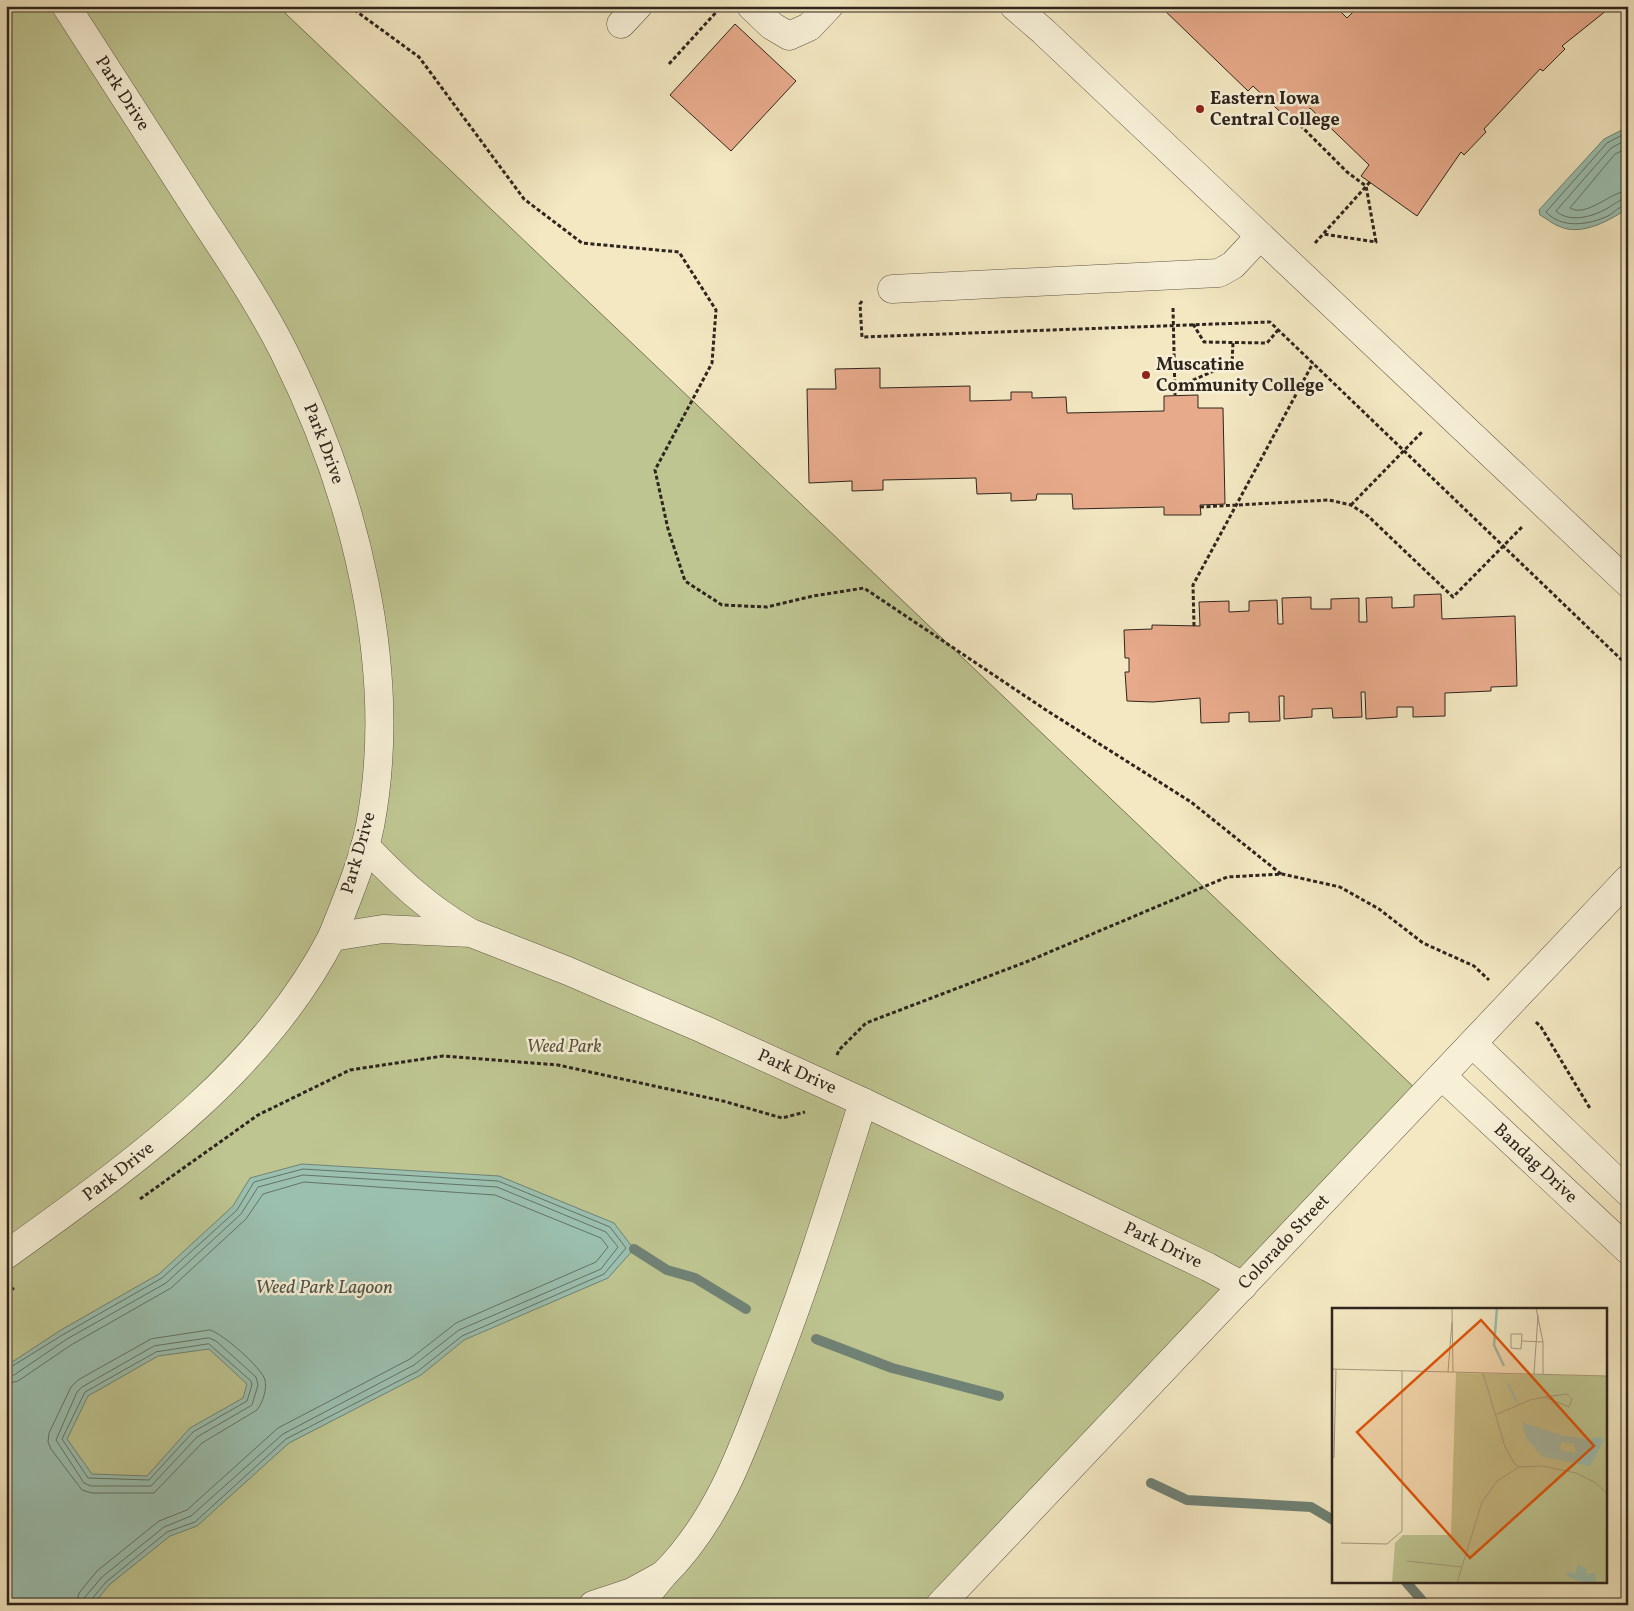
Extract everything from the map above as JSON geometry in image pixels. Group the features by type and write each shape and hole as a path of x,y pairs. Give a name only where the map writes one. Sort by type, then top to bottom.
{"street":[{"name":"Park Drive","path":"6,1255 126,1168 196,1109 267,1035 316,968 332,937 365,846 377,775 378,693 374,634 357,548 325,445 284,351 235,267 66,6"},
{"path":"750,6 772,26 789,36 809,27 830,6"},
{"path":"1014,6 1044,31 1543,505 1628,583"},
{"path":"892,289 1219,273 1233,265 1260,236"},
{"path":"365,846 406,889 441,916 471,933"},
{"name":"Colorado Street","path":"940,1605 1628,879"},
{"name":"Park Drive","path":"332,937 383,929 471,933 604,986 863,1102 1208,1267 1243,1286"},
{"path":"1473,1044 1628,1192"},
{"name":"Bandag Drive","path":"1442,1076 1628,1250"},
{"path":"639,1605 663,1575 685,1554 725,1491 743,1450 804,1289 863,1102"},
{"path":"592,1605 632,1592 663,1575"}],"path":[{"path":"349,6 419,57 524,199 582,243 679,252 716,310 712,363 655,470 668,529 686,581 722,605 758,607 767,607 813,596 864,588 1046,710 1191,802 1282,874"},
{"path":"669,64 721,6"},
{"path":"1300,125 1347,172 1366,186 1376,242 1322,234"},
{"path":"1292,267 1370,182"},
{"path":"1172,276 1175,395"},
{"path":"892,289 868,293 860,304 862,337 1270,322 1628,666"},
{"path":"1193,324 1204,342 1267,343 1278,330"},
{"path":"1175,388 1232,363 1233,343"},
{"path":"1194,626 1193,585 1313,363"},
{"path":"1351,506 1444,410"},
{"path":"1200,507 1329,500 1351,506 1368,516 1453,597 1543,505"},
{"path":"1541,1026 1592,1112"}],"green space":[{"name":"Weed Park","path":"6,6 290,6 285,13 1419,1092 939,1605 6,1605"}],"water":[{"path":"1628,127 1628,208 1605,222 1578,230 1558,226 1540,215 1539,210 1604,139"},
{"name":"Weed Park Lagoon","path":"302,1164 499,1176 614,1223 634,1249 608,1278 464,1340 421,1375 289,1443 197,1526 170,1536 109,1585 93,1605 6,1605 6,1366 61,1330 159,1274 233,1206 250,1178","holes":["209,1349 247,1384 243,1398 190,1428 147,1476 92,1474 67,1439 88,1396 158,1356"]}],"building":[{"path":"1160,6 1335,6 1347,18 1359,6 1612,6 1562,46 1565,49 1543,71 1540,69 1484,129 1486,132 1464,155 1461,152 1417,216 1361,176 1369,165 1310,108 1294,125 1253,86 1248,91"},
{"path":"735,24 796,81 731,151 670,95"},
{"path":"880,368 880,388 970,386 970,401 1011,400 1011,392 1032,392 1032,398 1066,397 1067,413 1164,411 1164,396 1198,395 1198,408 1223,408 1225,504 1200,505 1201,515 1164,515 1164,507 1073,509 1072,494 1037,494 1036,500 1011,501 1011,493 977,494 976,478 883,480 883,490 852,491 852,481 809,483 807,389 836,389 835,369"},
{"path":"1441,594 1442,619 1515,616 1517,686 1491,687 1491,691 1445,693 1445,716 1413,717 1413,707 1397,707 1397,717 1366,719 1365,692 1361,692 1362,717 1333,718 1332,708 1312,709 1312,717 1284,719 1284,696 1279,696 1280,721 1249,722 1249,712 1229,713 1229,722 1201,723 1200,698 1153,702 1127,701 1125,672 1129,672 1129,658 1125,658 1124,630 1152,629 1152,625 1200,626 1199,602 1229,601 1229,612 1249,611 1249,601 1277,600 1278,624 1283,624 1282,598 1311,597 1311,609 1331,609 1331,599 1359,598 1359,622 1367,622 1366,598 1392,597 1392,608 1414,607 1414,595"}],"waterway":[{"path":"634,1249 667,1270 695,1278 746,1309"},
{"path":"816,1339 892,1368 999,1396"},
{"path":"1151,1483 1187,1500 1311,1507 1332,1519"},
{"path":"1408,1584 1426,1605"}],"place":[{"name":"Eastern Iowa Central College","path":"1200,109"},
{"name":"Muscatine Community College","path":"1146,375"}]}
